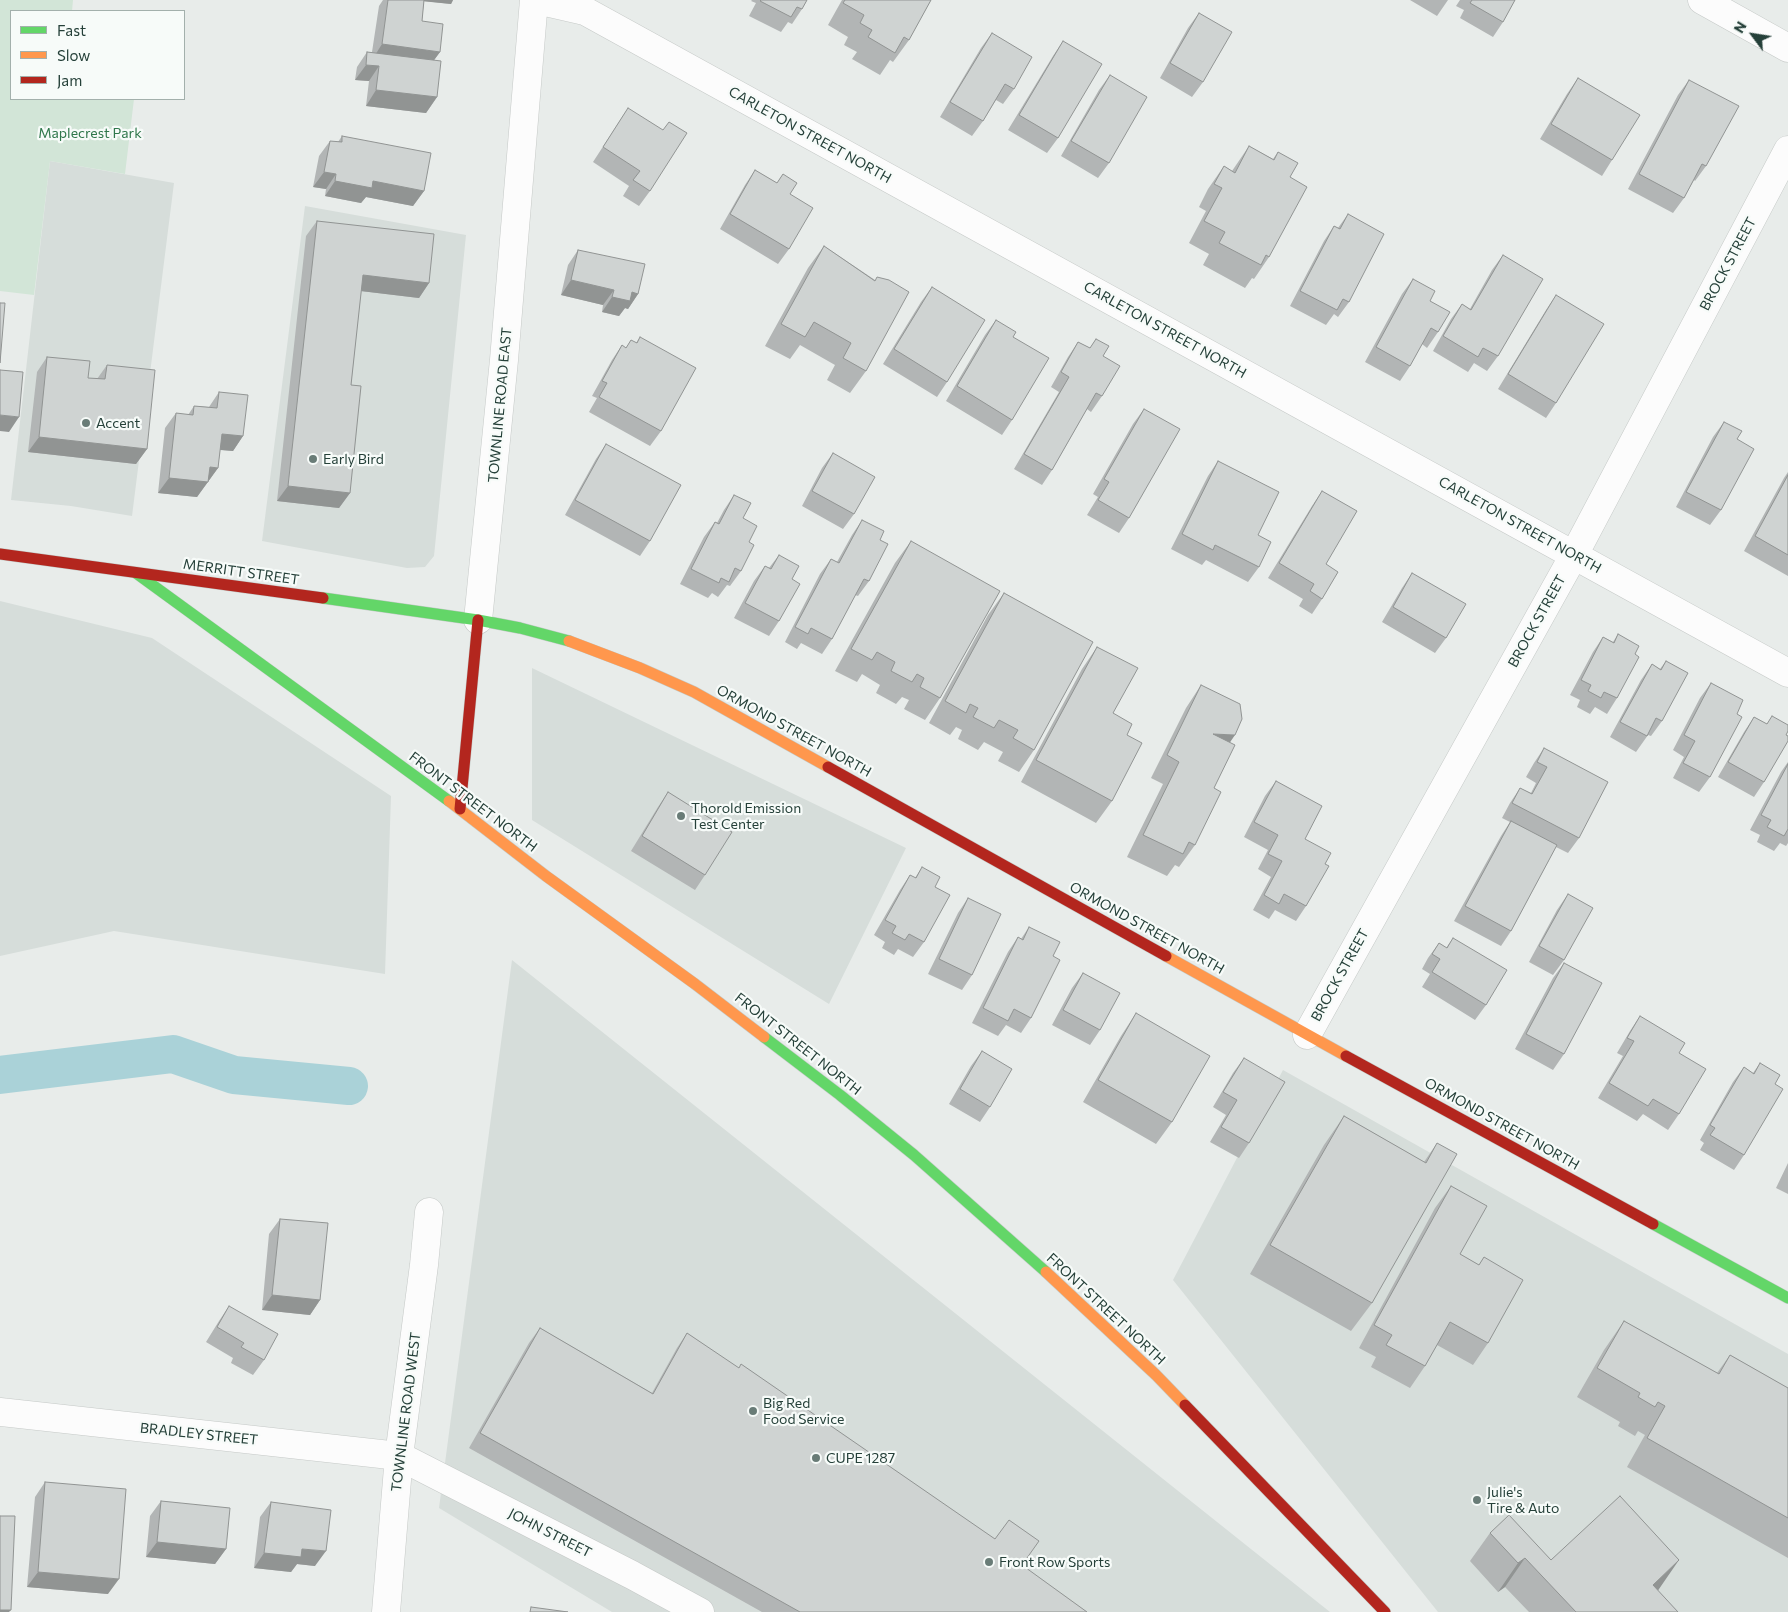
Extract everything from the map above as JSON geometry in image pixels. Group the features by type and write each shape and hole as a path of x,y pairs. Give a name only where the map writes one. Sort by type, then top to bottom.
{"main road":[{"name":"MERRITT STREET","path":"0,554 478,620"},
{"name":"FRONT STREET NORTH","path":"132,571 460,808 546,876 695,984 832,1089 914,1155 1075,1298 1156,1375 1383,1611"},
{"name":"TOWNLINE ROAD EAST","path":"460,808 478,620"},
{"name":"ORMOND STREET NORTH","path":"478,620 563,639 640,668 694,692 1307,1035 1788,1298"}],"street":[{"name":"CARLETON STREET NORTH","path":"535,0 585,11 1788,673"},
{"name":"TOWNLINE ROAD EAST","path":"478,620 504,360 535,0"},
{"path":"1702,0 1788,48"},
{"name":"BROCK STREET","path":"1307,1035 1574,555 1788,150"},
{"name":"TOWNLINE ROAD WEST","path":"386,1612 399,1456 424,1265 429,1212"},
{"name":"BRADLEY STREET","path":"0,1412 399,1456"},
{"name":"JOHN STREET","path":"399,1456 632,1575 700,1612"}],"shaded area":[{"path":"50,161 174,183 132,516 71,506 11,500"},
{"path":"305,206 466,235 434,556 425,567 407,568 262,541"},
{"path":"0,601 152,638 391,796 385,974 114,931 0,956"},
{"path":"532,668 906,848 829,1004 532,820"},
{"path":"512,960 1330,1612 612,1612 439,1508"},
{"path":"1283,1070 1788,1354 1788,1612 1438,1612 1173,1280"}],"green space":[{"name":"Maplecrest Park","path":"0,0 73,0 72,10 10,10 10,100 134,100 125,174 50,161 34,295 0,291"}],"building":[{"path":"388,0 424,0 422,21 443,24 440,52 382,44"},
{"path":"761,0 807,0 802,9 797,7 791,17"},
{"path":"845,0 931,0 909,40 904,37 895,53 868,37 872,30 860,23 864,15 843,3"},
{"path":"1472,0 1515,0 1503,22 1470,3"},
{"path":"1199,13 1232,32 1203,82 1170,63"},
{"path":"992,33 1032,57 1014,89 1005,84 983,121 950,102"},
{"path":"1063,41 1102,64 1058,138 1019,115"},
{"path":"367,52 441,61 437,97 376,90 379,66 366,65"},
{"path":"1110,75 1147,97 1109,163 1071,141"},
{"path":"1578,78 1640,115 1612,160 1551,124"},
{"path":"1689,80 1739,106 1706,166 1702,164 1684,198 1639,174"},
{"path":"628,108 663,130 669,122 687,133 650,191 633,180 640,171 603,147"},
{"path":"342,136 431,153 424,191 373,181 372,188 335,181 336,174 324,172 330,141 342,142"},
{"path":"1249,146 1274,160 1278,152 1298,163 1290,177 1307,187 1269,257 1266,255 1261,265 1219,243 1225,232 1204,221 1222,188 1214,184 1224,166 1235,173"},
{"path":"755,170 777,183 783,174 797,183 790,194 813,208 789,249 730,214"},
{"path":"1348,214 1384,234 1349,302 1343,299 1337,310 1300,291 1334,226 1340,229"},
{"path":"317,221 434,234 429,283 363,275 351,385 361,386 350,493 288,486"},
{"path":"824,246 875,281 877,277 889,280 909,292 866,371 843,358 851,343 814,322 805,337 781,324"},
{"path":"578,250 645,264 638,294 632,292 630,301 612,297 614,290 571,280"},
{"path":"1503,255 1543,279 1498,356 1483,348 1478,357 1443,336 1462,304 1471,310"},
{"path":"1413,279 1435,291 1430,301 1450,312 1438,332 1431,328 1410,366 1376,347"},
{"path":"932,287 985,320 947,382 894,349"},
{"path":"1556,295 1604,324 1556,403 1508,374"},
{"path":"0,303 5,303 0,363"},
{"path":"996,320 1016,332 1013,337 1049,358 1012,420 957,386"},
{"path":"640,337 696,368 661,431 599,397 607,383 602,381 622,345 626,348 631,340 637,343"},
{"path":"1096,339 1109,346 1103,356 1120,366 1102,396 1096,393 1052,470 1024,454 1069,377 1061,372 1078,342 1090,348"},
{"name":"Accent","path":"47,357 90,361 88,378 105,379 107,365 155,370 147,449 39,437"},
{"path":"0,370 23,372 19,417 0,415"},
{"path":"219,392 248,395 243,436 222,434 218,468 210,467 208,482 169,478 176,413 193,415 194,406 217,408"},
{"path":"1144,409 1180,429 1129,518 1098,500 1109,482 1104,479"},
{"path":"1724,422 1742,431 1737,439 1754,449 1721,510 1686,492"},
{"path":"606,444 681,485 650,541 575,500"},
{"path":"833,453 875,477 854,514 812,491"},
{"path":"1218,461 1279,492 1258,535 1271,542 1259,567 1215,545 1213,550 1182,534"},
{"path":"1788,475 1788,555 1755,536"},
{"path":"1322,491 1357,511 1326,564 1338,572 1322,599 1310,591 1314,584 1279,563"},
{"path":"734,495 751,503 743,518 757,526 749,542 754,545 741,571 735,568 729,582 721,578 719,583 691,569 715,522 719,524"},
{"path":"862,520 884,531 880,540 888,544 869,581 864,579 832,639 811,628 808,634 795,627 831,559 839,563"},
{"path":"911,541 1000,591 940,698 920,687 924,678 917,674 912,682 891,671 895,662 877,652 872,660 851,649"},
{"path":"779,555 799,566 792,579 800,584 779,621 745,603 765,566 771,569"},
{"path":"1412,573 1466,604 1446,638 1393,607"},
{"path":"1004,593 1093,642 1034,750 1013,738 1018,730 999,720 994,728 973,717 978,708 970,704 966,713 945,701"},
{"path":"1618,634 1639,646 1635,654 1639,657 1617,698 1604,692 1601,698 1588,691 1591,685 1581,680 1603,637 1614,643"},
{"path":"1097,647 1138,668 1113,713 1132,724 1127,735 1142,743 1112,801 1036,760"},
{"path":"1666,661 1688,673 1662,721 1656,718 1647,736 1620,722 1652,664 1661,670"},
{"path":"1711,683 1743,700 1737,714 1742,717 1710,777 1683,763 1695,741 1684,735"},
{"path":"1201,685 1240,704 1242,719 1235,735 1213,734 1235,745 1214,788 1221,792 1195,845 1189,842 1183,854 1143,835 1179,762 1167,755"},
{"path":"1772,716 1788,725 1786,735 1788,736 1788,741 1764,782 1728,762 1754,717 1767,724"},
{"path":"1544,748 1608,782 1579,838 1512,803 1520,788 1532,794 1547,767 1537,762"},
{"path":"1788,764 1788,829 1784,836 1767,827 1771,820 1761,815"},
{"path":"1276,781 1322,806 1305,839 1331,853 1325,864 1329,866 1306,906 1284,894 1279,904 1264,895 1282,861 1268,854 1278,835 1254,822"},
{"path":"668,792 732,832 705,875 642,836"},
{"path":"1511,821 1557,845 1511,931 1465,906"},
{"path":"922,867 940,877 935,887 950,895 924,942 909,934 905,940 892,933 896,926 885,920 910,875 916,878"},
{"path":"1568,894 1593,908 1564,960 1539,946"},
{"path":"968,898 1001,914 972,975 939,959"},
{"path":"1029,927 1060,942 1053,956 1060,960 1031,1018 1014,1009 1008,1021 983,1008 1018,937 1023,940"},
{"path":"1453,938 1507,970 1486,1005 1432,972 1440,959 1432,954 1439,943 1447,948"},
{"path":"1564,963 1602,983 1564,1054 1526,1034"},
{"path":"1083,973 1120,993 1100,1030 1063,1010"},
{"path":"1136,1013 1210,1056 1172,1122 1098,1080"},
{"path":"1640,1016 1685,1043 1679,1053 1706,1069 1679,1114 1653,1099 1648,1106 1609,1083 1634,1041 1627,1038"},
{"path":"982,1051 1012,1069 990,1107 960,1089"},
{"path":"1244,1058 1285,1082 1249,1143 1221,1127 1237,1100 1223,1092"},
{"path":"1760,1063 1780,1075 1775,1084 1783,1089 1744,1155 1710,1135 1715,1128 1710,1125 1744,1067 1754,1074"},
{"path":"1344,1116 1426,1163 1437,1143 1457,1154 1372,1303 1270,1245"},
{"path":"1451,1186 1487,1206 1460,1254 1479,1265 1484,1257 1523,1280 1488,1343 1450,1322 1425,1366 1386,1345 1392,1335 1374,1325"},
{"path":"280,1219 328,1223 320,1300 272,1295"},
{"path":"229,1306 278,1334 264,1360 241,1347 244,1343 217,1327"},
{"path":"1624,1321 1719,1374 1730,1355 1788,1388 1788,1518 1647,1438 1665,1406 1658,1402 1655,1407 1638,1397 1640,1393 1597,1368"},
{"path":"540,1328 653,1394 687,1333 739,1368 741,1364 995,1539 1009,1520 1039,1541 1022,1565 1087,1612 800,1612 480,1433"},
{"path":"45,1482 126,1489 119,1579 38,1572"},
{"path":"1620,1496 1679,1560 1653,1585 1678,1612 1576,1612 1525,1558 1518,1563 1490,1533 1509,1515 1551,1560"},
{"path":"161,1501 230,1508 226,1549 157,1542"},
{"path":"271,1502 331,1510 326,1551 302,1549 301,1557 264,1553"},
{"path":"0,1516 15,1516 11,1610 0,1610"},
{"path":"531,1607 568,1612 530,1612"}],"waterway":[{"path":"0,1075 173,1054 234,1075 349,1086"}],"traffic: fast":[{"path":"136,573 449,801"},
{"path":"323,598 478,620 520,628 569,641"},
{"path":"764,1037 914,1155 1046,1272"},
{"path":"1653,1224 1788,1298"}],"traffic: slow":[{"path":"569,641 640,668 694,692 828,767"},
{"path":"449,801 546,876 695,984 764,1037"},
{"path":"1166,956 1346,1056"},
{"path":"1046,1272 1156,1375 1185,1405"}],"traffic: jam":[{"path":"0,554 323,598"},
{"path":"460,809 478,620"},
{"path":"828,767 1166,956"},
{"path":"1346,1056 1653,1224"},
{"path":"1185,1405 1385,1612"}],"place":[{"name":"Accent","path":"86,423"},
{"name":"Early Bird","path":"313,459"},
{"name":"Thorold Emission Test Center","path":"681,816"},
{"name":"Big Red Food Service","path":"753,1411"},
{"name":"CUPE 1287","path":"816,1458"},
{"name":"Julie's Tire & Auto","path":"1477,1500"},
{"name":"Front Row Sports","path":"989,1562"}]}
